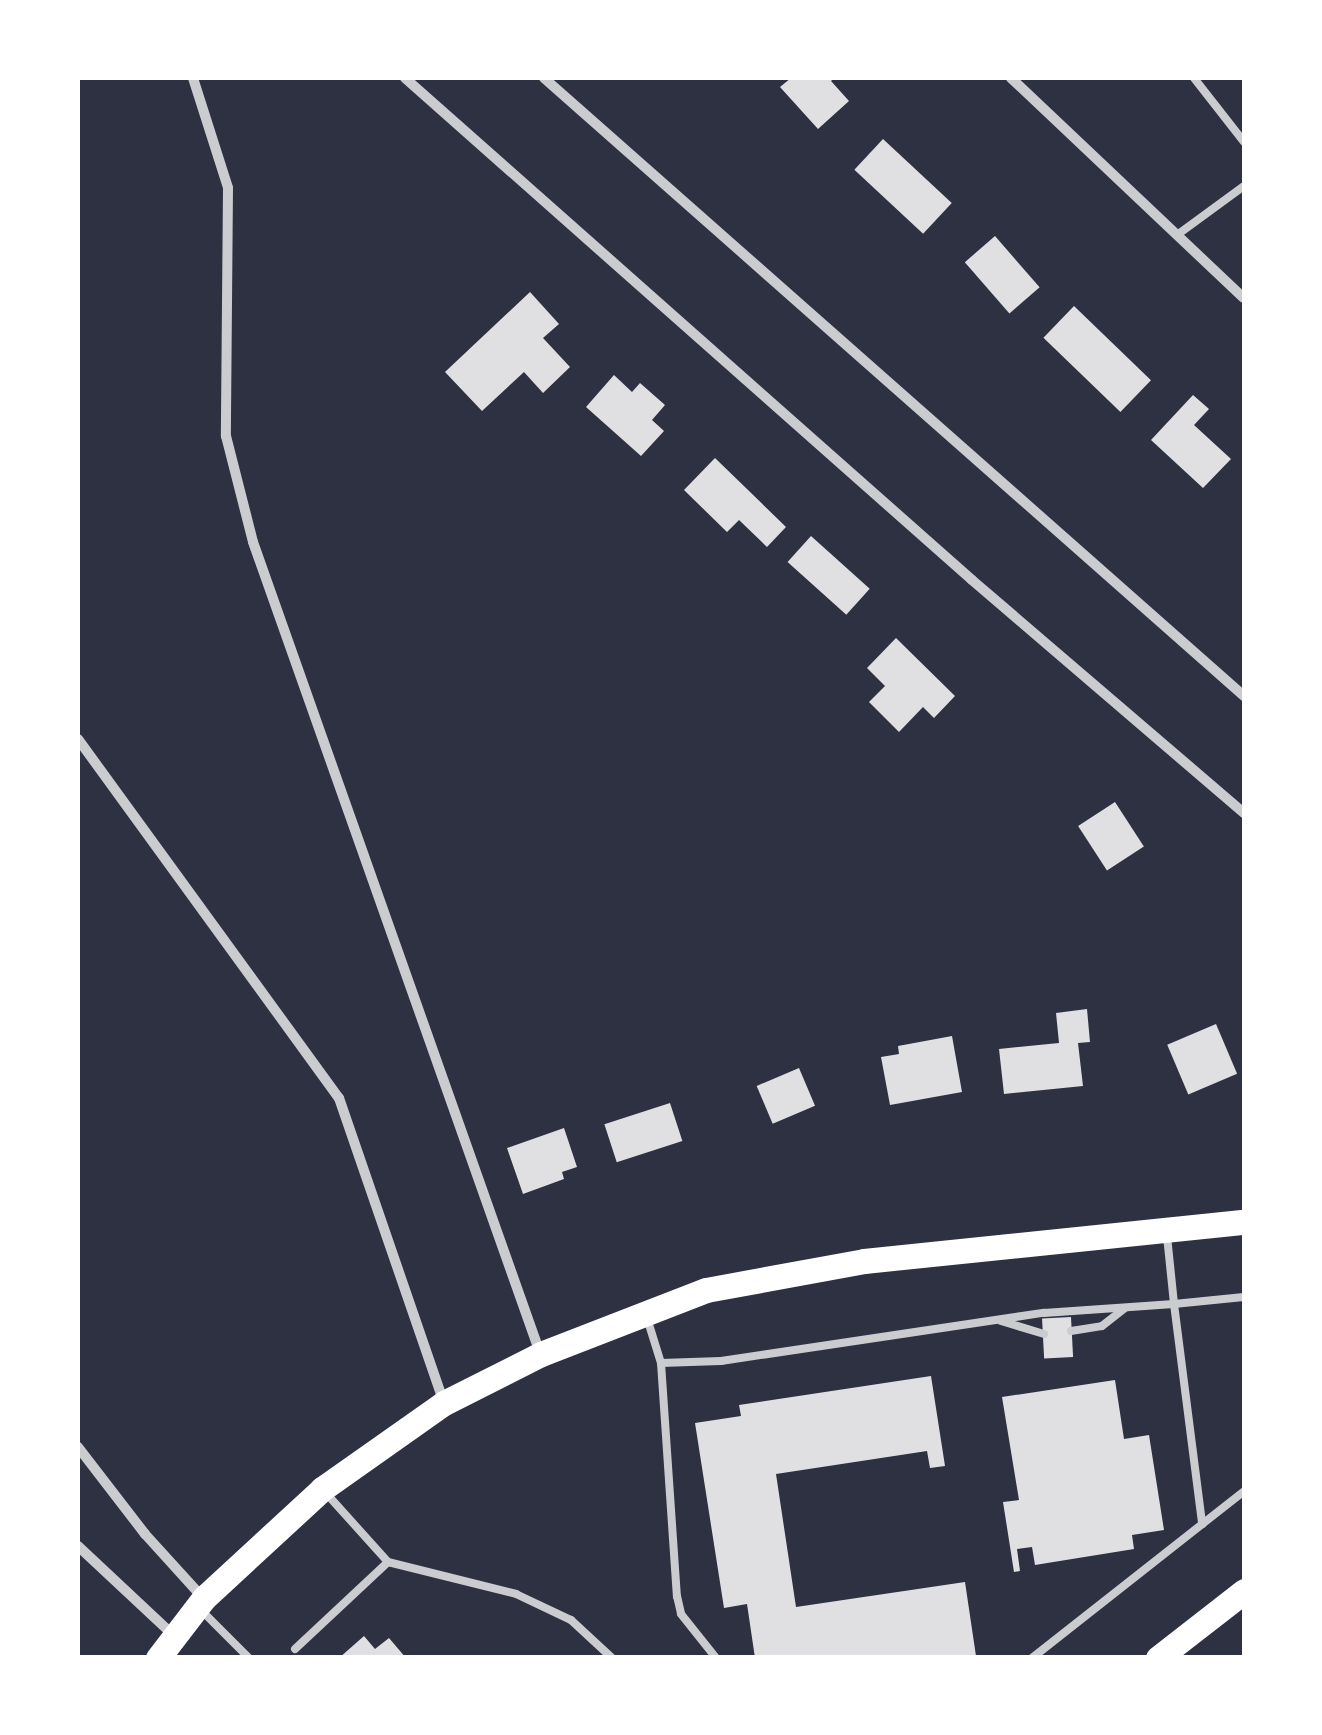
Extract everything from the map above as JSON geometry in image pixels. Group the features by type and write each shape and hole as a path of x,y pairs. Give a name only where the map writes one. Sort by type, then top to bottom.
{"main road":[{"path":"158,1658 200,1602 322,1489 444,1404 540,1354 706,1290 864,1261 1244,1222"},
{"path":"1158,1658 1244,1592"}],"street":[{"path":"194,78 228,188 226,436 254,542 540,1354"},
{"path":"405,78 972,580 1244,812"},
{"path":"544,78 1244,696"},
{"path":"1012,78 1244,298"},
{"path":"78,739 340,1098 444,1404"},
{"path":"78,1447 200,1602"},
{"path":"78,1546 175,1636"}],"lane":[{"path":"1194,78 1244,142"},
{"path":"1177,235 1244,186"},
{"path":"1166,1227 1202,1524"},
{"path":"661,1364 720,1361 996,1320 1244,1297"},
{"path":"1071,1331 1102,1326 1125,1308"},
{"path":"646,1314 661,1364 677,1596 681,1614 716,1658"},
{"path":"996,1320 1044,1334"},
{"path":"322,1489 388,1562 516,1594 571,1620 612,1658"},
{"path":"1032,1658 1244,1491"},
{"path":"294,1649 388,1562"},
{"path":"200,1602 249,1658"}],"building":[{"path":"791,78 834,78 831,81 849,101 818,129 780,87"},
{"path":"883,139 952,203 923,234 854,170"},
{"path":"995,236 1040,287 1009,314 965,262"},
{"path":"530,292 559,324 543,338 570,367 543,393 524,372 482,411 445,372"},
{"path":"1074,306 1151,380 1120,412 1043,338"},
{"path":"614,375 632,392 640,383 665,405 652,420 664,431 641,456 586,407"},
{"path":"1193,395 1209,409 1194,425 1231,459 1203,488 1151,440"},
{"path":"715,458 786,527 767,547 739,520 727,532 684,490"},
{"path":"811,536 870,589 846,615 788,562"},
{"path":"896,638 955,696 934,718 923,707 899,732 869,702 885,686 867,668"},
{"path":"1115,802 1144,846 1107,870 1078,826"},
{"path":"1087,1009 1090,1042 1078,1043 1083,1086 1004,1094 999,1049 1059,1043 1056,1013"},
{"path":"1216,1024 1237,1074 1188,1094 1167,1045"},
{"path":"952,1036 962,1092 890,1105 881,1057 899,1054 898,1046"},
{"path":"799,1068 815,1106 773,1124 757,1086"},
{"path":"670,1103 682,1141 617,1162 604,1124"},
{"path":"564,1128 577,1167 562,1172 564,1179 523,1194 507,1148"},
{"path":"1071,1317 1073,1357 1044,1358 1042,1319"},
{"path":"931,1376 945,1466 930,1468 927,1451 776,1474 796,1607 965,1582 976,1656 755,1658 747,1604 724,1608 695,1423 741,1416 739,1405"},
{"path":"1115,1380 1124,1439 1149,1435 1164,1530 1132,1535 1134,1549 1035,1565 1032,1547 1017,1549 1020,1571 1014,1572 1003,1502 1019,1500 1002,1397"},
{"path":"364,1636 375,1649 389,1638 406,1658 339,1658"}]}
